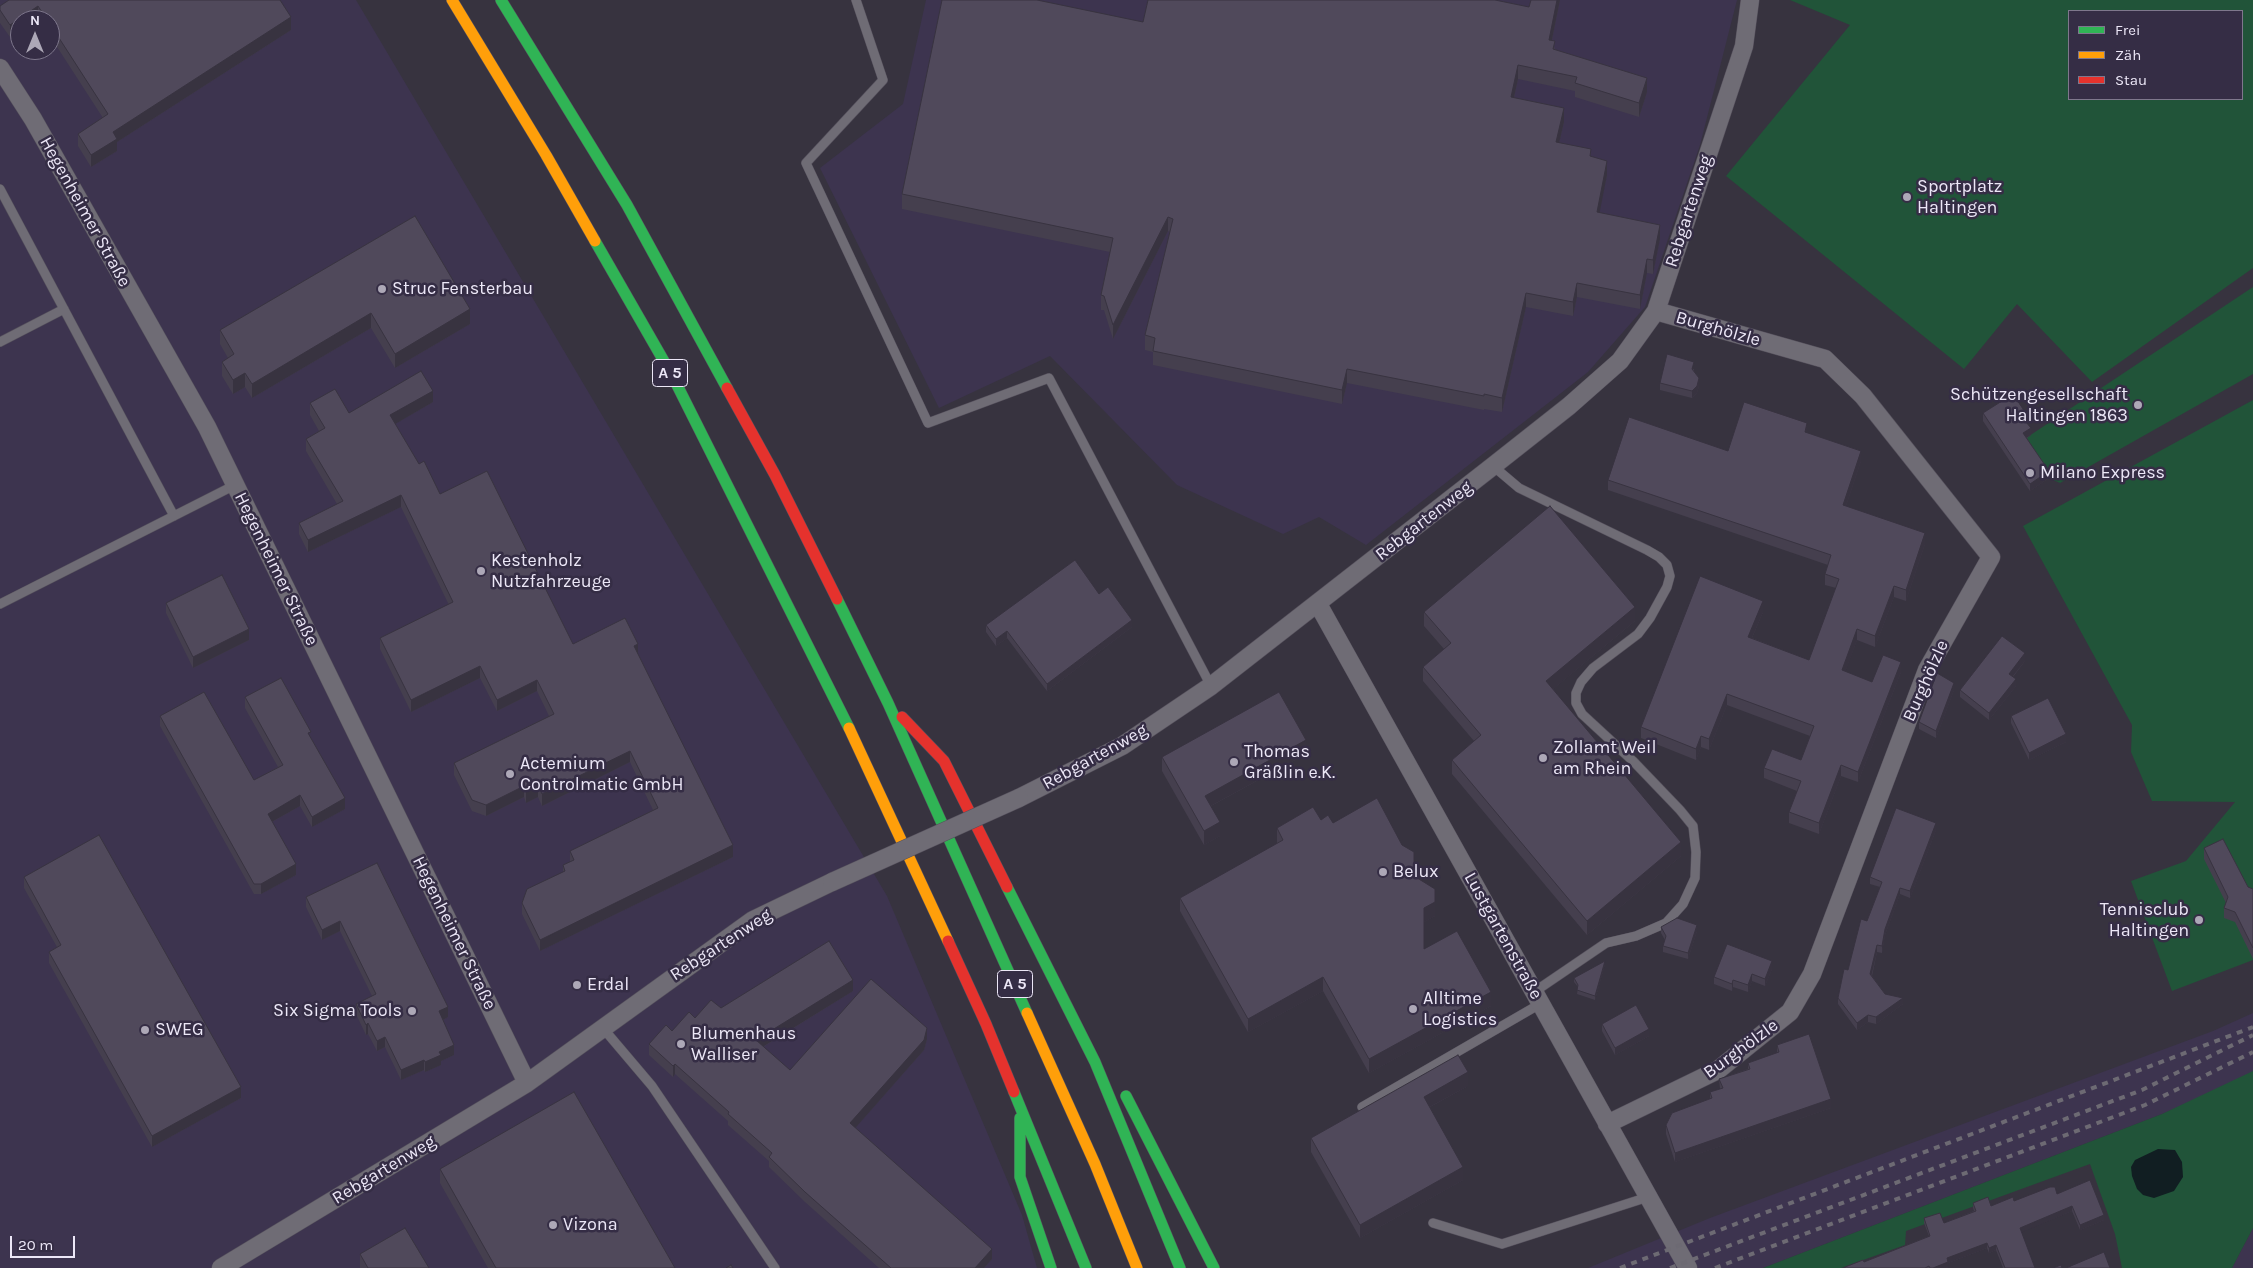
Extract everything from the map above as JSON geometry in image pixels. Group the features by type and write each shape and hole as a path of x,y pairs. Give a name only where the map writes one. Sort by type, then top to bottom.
{"highway":[{"name":"A 5","path":"452,0 546,155 673,377 864,759 986,1024 1086,1268"},
{"name":"A 5","path":"501,0 627,205 775,475 888,703 1095,1164 1137,1268"},
{"path":"888,703 944,761 1095,1062 1180,1268"},
{"path":"1095,1062 1117,1081 1214,1268"},
{"path":"1020,1104 1020,1177 1052,1268"}],"street":[{"name":"Rebgartenweg","path":"221,1268 527,1083 602,1027 753,920 832,882 1019,798 1122,746 1212,686 1569,406 1620,361 1656,311 1744,46 1750,0"},
{"name":"Hegenheimer Straße","path":"0,68 32,119 207,427 527,1083"},
{"name":"Burghölzle","path":"1607,1124 1718,1070 1790,1012 1812,974 1927,670 1991,557 1863,396 1825,359 1656,311"},
{"name":"Lustgartenstraße","path":"1318,604 1688,1268"}],"lane":[{"path":"856,0 884,80 806,163 928,423 1049,378 1212,686"},
{"path":"0,189 174,516"},
{"path":"0,342 64,309"},
{"path":"1362,1107 1537,998 1606,943 1636,936 1666,923 1683,904 1696,878 1696,852 1692,826 1680,810 1634,762 1582,714 1576,703 1576,693 1581,682 1594,668 1638,634 1650,618 1667,587 1670,576 1667,565 1659,557 1647,550 1519,488 1493,466"},
{"path":"0,604 235,485"},
{"path":"602,1027 652,1086 775,1268"},
{"path":"1433,1223 1502,1244 1648,1197"}],"shaded area":[{"path":"0,0 356,0 887,896 1022,1215 1037,1268 0,1268"},
{"path":"926,0 1737,0 1700,145 1645,307 1588,372 1366,545 1319,517 1283,534 1177,485 1050,356 939,408 820,168 903,104"},
{"path":"2253,1013 2253,1077 1763,1268 1588,1268 1710,1218 2213,1031"},
{"path":"2158,1149 2175,1150 2182,1162 2183,1177 2174,1191 2154,1198 2143,1195 2137,1189 2131,1167 2135,1160"},
{"path":"2253,1228 2253,1268 2232,1268"}],"green space":[{"path":"1790,0 2253,0 2253,268 2092,382 2017,304 1964,369 1726,176 1850,25"},
{"name":"Schützengesellschaft Haltingen 1863","path":"2253,287 2253,374 2060,483 2049,478 2023,440"},
{"path":"2253,400 2253,960 2172,991 2131,881 2186,861 2235,802 2152,801 2131,752 2132,725 2023,526"},
{"path":"2253,1071 2253,1228 2232,1268 2122,1268 2115,1234 2090,1164 1906,1231 1905,1245 1841,1268 1763,1268 2162,1114"}],"building":[{"path":"9,0 280,0 291,17 113,132 117,139 91,155 78,134 108,114 60,40 60,10 41,10 38,6 32,10 10,10 10,25 0,10 0,6"},
{"path":"942,0 1037,0 1143,22 1148,0 1495,0 1529,7 1531,0 1557,0 1549,40 1555,41 1553,49 1647,78 1639,103 1575,83 1577,77 1518,65 1511,97 1564,108 1556,142 1591,149 1590,156 1607,161 1597,212 1660,225 1653,260 1647,259 1640,295 1577,283 1573,302 1526,293 1502,398 1347,369 1342,390 1153,351 1155,338 1145,335 1173,219 1168,217 1113,325 1104,296 1101,295 1113,238 902,194"},
{"name":"Struc Fensterbau","path":"415,216 470,309 395,354 371,313 252,384 245,373 233,380 222,362 234,354 220,330"},
{"path":"1667,354 1694,362 1692,369 1699,378 1697,386 1692,391 1660,383"},
{"path":"421,371 433,391 390,415 419,464 424,461 440,494 487,471 573,644 625,618 638,644 634,646 733,845 540,940 522,903 527,889 565,871 563,865 574,860 570,851 658,808 630,751 542,794 538,785 526,791 524,786 486,805 472,800 454,763 554,714 537,680 497,700 480,666 411,700 380,638 453,602 401,495 308,540 299,523 343,501 306,439 325,428 310,403 335,389 349,413"},
{"path":"2013,394 2029,418 2025,421 2031,428 2023,433 2049,471 2030,484 1983,413"},
{"path":"1744,402 1807,423 1805,432 1861,451 1843,505 1925,533 1906,590 1894,586 1875,636 1857,629 1842,670 1872,682 1883,655 1901,662 1858,772 1841,765 1819,823 1789,812 1801,781 1764,768 1772,749 1801,760 1814,726 1727,694 1709,739 1701,736 1696,749 1641,727 1700,576 1763,601 1748,637 1809,660 1839,579 1825,574 1831,555 1608,480 1629,417 1728,451"},
{"path":"1550,506 1635,607 1546,681 1681,842 1587,921 1452,760 1481,735 1423,667 1451,643 1424,612"},
{"path":"1075,560 1099,594 1108,587 1132,620 1047,684 1007,631 996,639 986,625"},
{"path":"222,575 249,629 193,657 166,603"},
{"path":"2002,636 2025,653 2009,674 2016,679 1989,713 1960,690"},
{"path":"1937,673 1954,683 1936,731 1919,722"},
{"path":"281,678 311,732 308,733 345,798 312,817 300,795 268,814 296,864 261,884 254,884 160,716 204,692 254,780 283,765 245,697"},
{"name":"Thomas Gräßlin e.K.","path":"1279,692 1306,740 1205,796 1220,822 1204,831 1162,757"},
{"path":"2048,698 2066,734 2029,753 2011,716"},
{"path":"1377,798 1402,845 1414,852 1414,876 1435,889 1435,902 1424,908 1424,949 1457,931 1491,992 1369,1059 1323,977 1248,1019 1180,898 1283,840 1277,828 1313,807 1321,820 1328,815 1333,823"},
{"path":"1896,808 1936,823 1910,891 1900,888 1885,929 1882,946 1877,945 1870,974 1885,994 1903,998 1876,1017 1868,1015 1857,1023 1838,998 1844,969 1848,970 1861,919 1867,921 1882,882 1870,877"},
{"name":"SWEG","path":"99,835 241,1087 152,1136 49,952 61,945 24,877"},
{"path":"2223,839 2248,887 2253,889 2253,948 2235,912 2224,908 2228,897 2204,848"},
{"path":"377,863 448,1007 439,1011 454,1045 439,1052 441,1055 401,1070 385,1037 377,1041 368,1023 366,1025 356,1004 376,994 340,921 322,930 306,897"},
{"path":"1677,918 1697,925 1688,953 1663,946 1666,936 1661,927"},
{"path":"829,941 853,980 756,1040 790,1070 871,979 927,1028 924,1040 850,1123 992,1249 975,1268 891,1268 805,1192 769,1157 772,1153 728,1114 729,1112 675,1064 673,1066 649,1044 666,1025 672,1031 689,1012 695,1018 711,1000 721,1008"},
{"path":"1727,944 1772,961 1765,979 1752,974 1748,985 1733,980 1732,984 1714,977"},
{"path":"1605,961 1595,996 1577,990 1578,985 1574,978"},
{"path":"1636,1005 1649,1029 1615,1048 1602,1024"},
{"path":"1809,1034 1831,1099 1675,1153 1666,1125 1672,1113 1712,1098 1710,1092 1723,1088 1719,1079 1750,1069 1748,1063 1779,1052 1777,1045"},
{"path":"1458,1055 1468,1072 1424,1097 1463,1167 1360,1225 1311,1138"},
{"name":"Vizona","path":"574,1092 675,1268 496,1268 440,1169"},
{"path":"2090,1180 2104,1215 2080,1225 2072,1206 2020,1228 2035,1268 2005,1268 1996,1245 1989,1248 1987,1243 1947,1258 1948,1262 1933,1268 1929,1266 1925,1268 1845,1268 1930,1236 1924,1218 1940,1213 1944,1223 1976,1211 1973,1203 1988,1197 1991,1206 2013,1197 2014,1201 2050,1187 2055,1187 2057,1194"},
{"path":"405,1228 429,1268 368,1268 360,1254"},
{"path":"2104,1252 2110,1268 2066,1268"}],"railway":[{"path":"1620,1268 2253,1027"},
{"path":"1670,1268 2142,1090 2253,1035"},
{"path":"1715,1268 2145,1105 2253,1052"}],"traffic: fast":[{"path":"501,0 627,205 727,388"},
{"path":"595,241 673,377 849,728"},
{"path":"837,599 888,703 1027,1013"},
{"path":"1007,887 1095,1062 1180,1268"},
{"path":"1014,1092 1086,1268"},
{"path":"1126,1096 1214,1268"},
{"path":"1020,1118 1020,1177 1051,1268"}],"traffic: slow":[{"path":"452,0 546,155 595,241"},
{"path":"849,728 948,941"},
{"path":"1027,1013 1095,1164 1137,1268"}],"traffic: jam":[{"path":"727,388 775,475 837,599"},
{"path":"902,717 944,761 1007,887"},
{"path":"948,941 986,1024 1014,1092"}],"place":[{"name":"Sportplatz Haltingen","path":"1907,197"},
{"name":"Struc Fensterbau","path":"382,289"},
{"name":"Schützengesellschaft Haltingen 1863","path":"2138,405"},
{"name":"Milano Express","path":"2030,473"},
{"name":"Kestenholz Nutzfahrzeuge","path":"481,571"},
{"name":"Zollamt Weil am Rhein","path":"1543,758"},
{"name":"Thomas Gräßlin e.K.","path":"1234,762"},
{"name":"Actemium Controlmatic GmbH","path":"510,774"},
{"name":"Belux","path":"1383,872"},
{"name":"Tennisclub Haltingen","path":"2199,920"},
{"name":"Erdal","path":"577,985"},
{"name":"Alltime Logistics","path":"1413,1009"},
{"name":"Six Sigma Tools","path":"412,1011"},
{"name":"SWEG","path":"145,1030"},
{"name":"Blumenhaus Walliser","path":"681,1044"},
{"name":"Vizona","path":"553,1225"}]}
